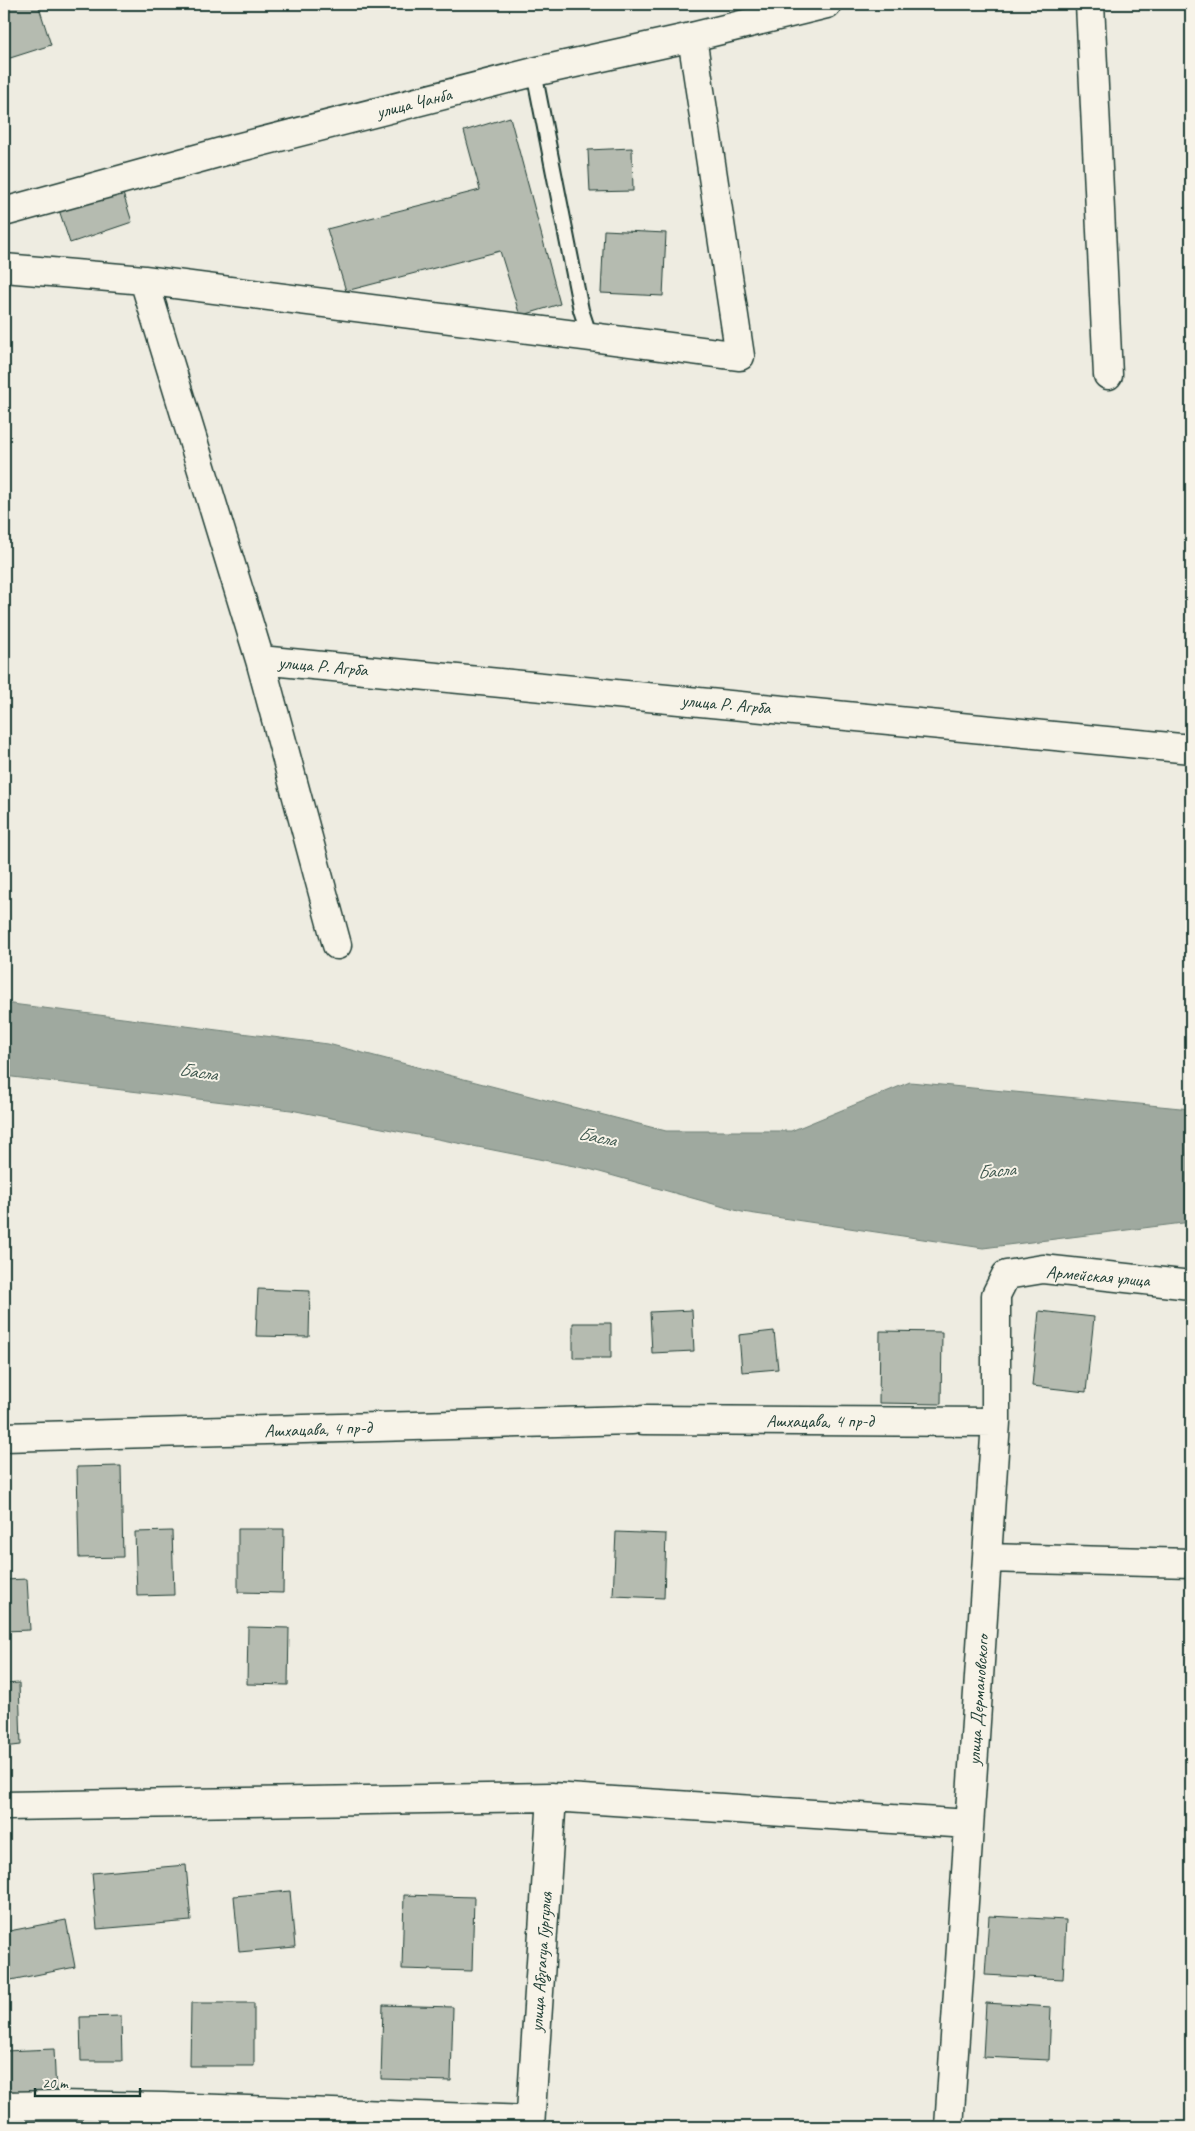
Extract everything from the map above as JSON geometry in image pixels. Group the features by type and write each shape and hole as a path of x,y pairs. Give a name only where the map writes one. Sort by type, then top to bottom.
{"street":[{"name":"улица Чанба","path":"4,212 225,151 534,72 692,37 827,4"},
{"path":"1090,4 1108,375"},
{"path":"4,268 144,280 740,356 692,37"},
{"path":"144,280 260,660 337,945"},
{"name":"улица Р. Агрба","path":"260,660 1191,749"},
{"name":"Армейская улица","path":"1006,1275 1043,1269 1191,1285"},
{"name":"улица Дермановского","path":"949,2127 996,1422 996,1295 1006,1275"},
{"name":"Ашхацава, 4 пр-д","path":"4,1437 638,1420 996,1422"},
{"path":"987,1558 1191,1563"},
{"path":"4,1806 552,1797 969,1824"},
{"name":"улица Абзгагуа Гургулия","path":"530,2124 552,1797"},
{"path":"4,2106 105,2106 530,2124"}],"lane":[{"path":"534,72 581,310 590,337"}],"water":[{"name":"Басла","path":"4,1003 328,1044 666,1131 791,1131 910,1082 1191,1109 1191,1222 983,1248 742,1212 589,1169 291,1110 4,1076"}],"building":[{"path":"4,4 38,4 51,45 4,60"},
{"path":"510,117 560,304 520,316 500,251 346,291 327,229 480,190 464,131"},
{"path":"632,148 633,191 590,192 588,150"},
{"path":"121,187 132,222 70,243 58,207"},
{"path":"604,230 666,233 663,296 601,293"},
{"path":"258,1289 310,1291 309,1337 256,1336"},
{"path":"692,1310 694,1351 652,1353 650,1312"},
{"path":"1039,1311 1094,1317 1086,1392 1032,1386"},
{"path":"573,1323 611,1323 611,1358 573,1358"},
{"path":"774,1331 778,1369 742,1372 739,1335"},
{"path":"880,1331 942,1332 941,1404 879,1403"},
{"path":"121,1466 123,1557 79,1558 77,1467"},
{"path":"238,1529 284,1529 283,1593 238,1592"},
{"path":"172,1531 174,1595 137,1596 135,1532"},
{"path":"616,1532 666,1534 664,1598 613,1596"},
{"path":"27,1579 30,1630 4,1631 4,1580"},
{"path":"248,1627 289,1628 288,1685 247,1684"},
{"path":"19,1683 21,1745 4,1747 4,1684"},
{"path":"186,1865 191,1921 97,1929 92,1873"},
{"path":"290,1891 295,1947 239,1952 234,1896"},
{"path":"404,1895 474,1897 472,1971 402,1969"},
{"path":"989,1916 1066,1920 1063,1979 985,1975"},
{"path":"66,1920 75,1967 6,1981 4,1970 4,1932"},
{"path":"191,2003 254,2003 254,2066 190,2066"},
{"path":"986,2003 1051,2007 1049,2060 983,2057"},
{"path":"383,2005 453,2007 451,2081 381,2079"},
{"path":"121,2016 122,2061 81,2061 80,2017"},
{"path":"54,2049 56,2095 4,2097 4,2051"}]}
